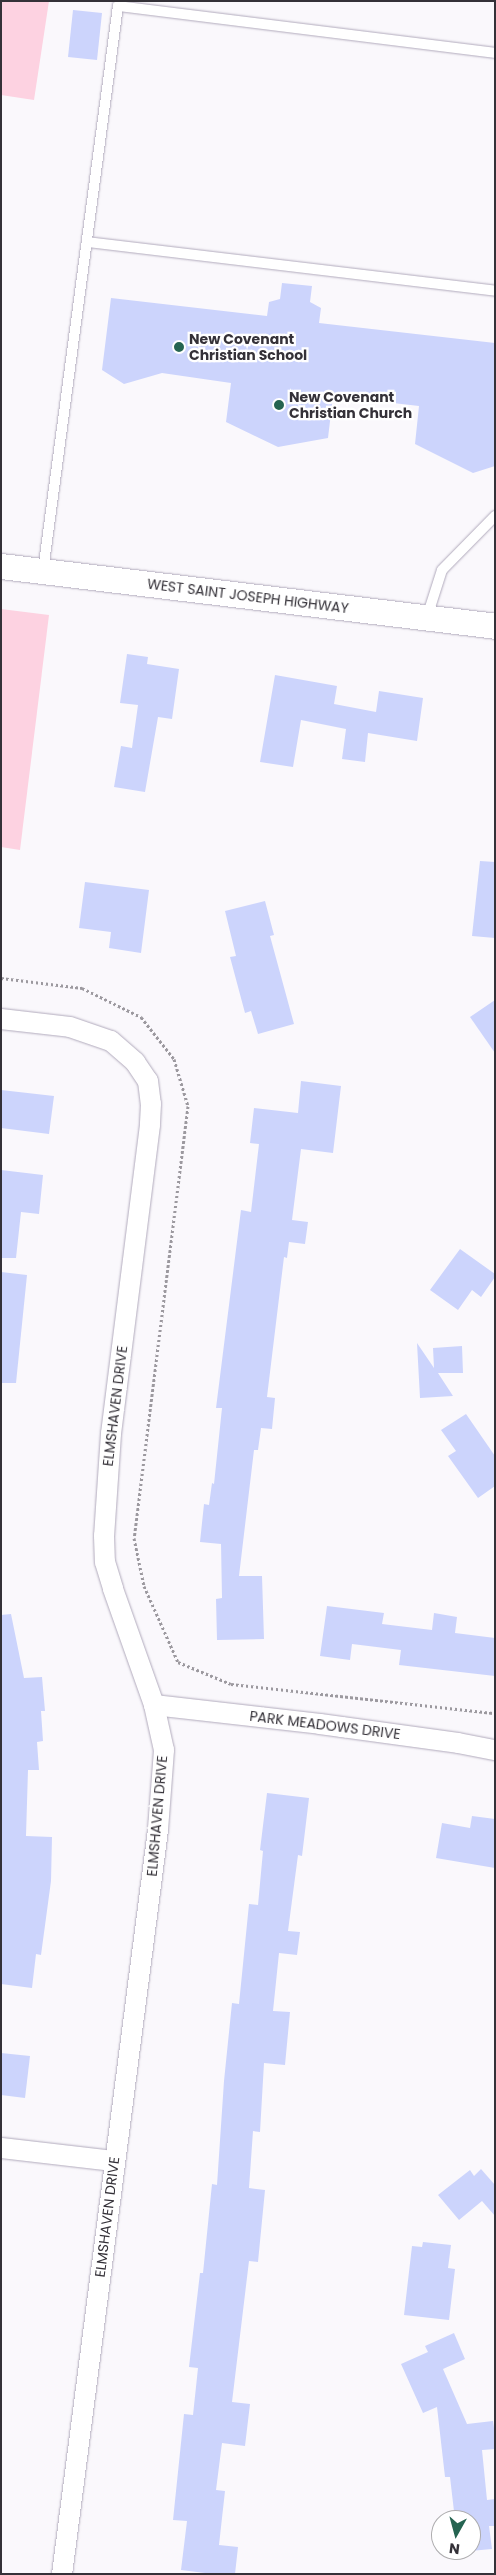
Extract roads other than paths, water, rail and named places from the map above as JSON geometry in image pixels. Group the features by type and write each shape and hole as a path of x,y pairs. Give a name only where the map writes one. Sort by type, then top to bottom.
{"street":[{"name":"WEST SAINT JOSEPH HIGHWAY","path":"1,566 495,626"},
{"name":"ELMSHAVEN DRIVE","path":"1,1019 70,1027 111,1041 135,1062 148,1081 150,1125 110,1434 104,1536 105,1562 113,1590 154,1705 164,1750 158,1830 62,2574"},
{"name":"PARK MEADOWS DRIVE","path":"154,1705 458,1742 495,1750"},
{"path":"1,2148 114,2161"}],"lane":[{"path":"44,571 118,6 495,54"},
{"path":"86,242 495,291"},
{"path":"427,618 442,570 495,516"}],"place":[{"name":"New Covenant Christian School","path":"179,347"},
{"name":"New Covenant Christian Church","path":"279,405"}]}
